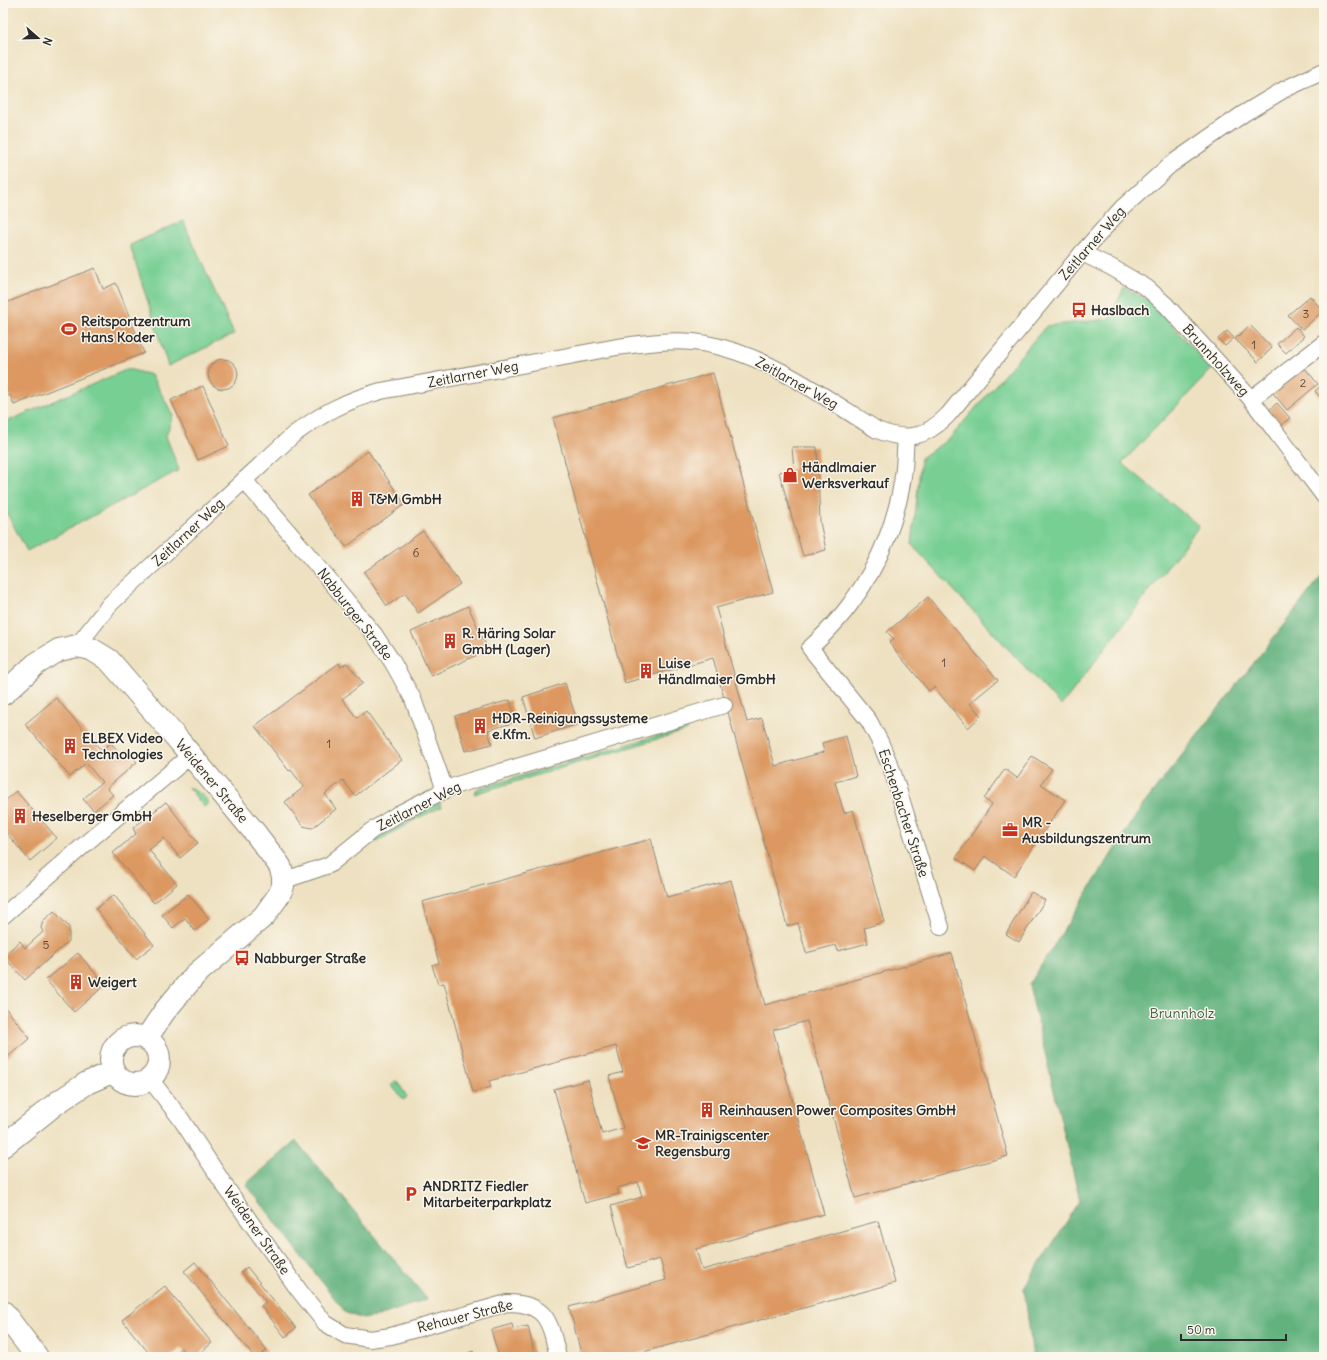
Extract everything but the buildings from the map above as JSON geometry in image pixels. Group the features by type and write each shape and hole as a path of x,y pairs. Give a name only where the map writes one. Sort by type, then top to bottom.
{"main road":[{"path":"3,694 36,664 59,650 77,646"},
{"name":"Weidener Straße","path":"77,646 91,648 109,660 191,755 256,834 280,866 283,879"},
{"path":"146,1039 164,1012 195,975 264,916 279,896 283,886 283,879"},
{"path":"132,1036 139,1036 146,1039 152,1043 158,1055 158,1068 150,1079 143,1083 128,1083 122,1080 114,1071 111,1062 114,1048 125,1038 132,1036"},
{"path":"4,1146 58,1102 88,1083 114,1071"},
{"path":"3,1300 24,1339"},
{"path":"3,1312 37,1357"}],"street":[{"name":"Zeitlarner Weg","path":"77,646 110,604 293,434 316,418 341,404 381,391 650,342 706,343 750,356 788,375 877,430 891,435 906,437 923,434 940,423 948,415 1082,253 1122,208 1170,165 1243,114 1285,89 1324,71"},
{"name":"Brunnholzweg","path":"1082,253 1111,267 1147,288 1166,305 1251,399 1324,496"},
{"path":"1251,399 1324,343"},
{"name":"Eschenbacher Straße","path":"906,437 904,468 899,500 887,537 872,571 851,603 830,629 810,648 864,716 880,742 892,770 941,927"},
{"name":"Nabburger Straße","path":"244,480 328,577 374,634 393,663 413,699 445,790"},
{"name":"Zeitlarner Weg","path":"283,879 288,879 329,865 371,831 398,814 460,784 724,705"},
{"path":"3,916 92,838 191,755"},
{"name":"Weidener Straße","path":"150,1079 181,1119 227,1189 298,1289 325,1323 346,1335 370,1339 391,1336"},
{"name":"Rehauer Straße","path":"391,1336 507,1303 522,1303 538,1309 551,1328 558,1357"}],"green space":[{"path":"183,221 234,334 168,366 130,245"},
{"path":"1124,288 1150,301 1212,369 1122,463 1199,526 1061,706 912,545 921,458 950,438 1046,326 1109,319"},
{"path":"128,369 151,375 173,415 166,436 179,470 27,551 3,506 3,423"},
{"name":"Brunnholz","path":"1324,573 1324,1357 1033,1357 1024,1288 1080,1201 1029,985 1140,809"},
{"path":"683,728 688,730 474,794 477,789"},
{"path":"188,787 202,795 209,803 204,807"},
{"path":"440,803 441,807 418,818 376,842 373,838 415,814"},
{"path":"395,1081 398,1082 407,1097 404,1100 391,1085"},
{"path":"296,1141 427,1299 379,1316 363,1319 346,1313 246,1184"}],"place":[{"name":"Haslbach","path":"1079,310"},
{"name":"Reitsportzentrum Hans Koder","path":"69,329"},
{"name":"Händlmaier Werksverkauf","path":"790,475"},
{"name":"T&M GmbH","path":"357,499"},
{"name":"R. Häring Solar GmbH (Lager)","path":"450,641"},
{"name":"Luise Händlmaier GmbH","path":"646,671"},
{"name":"HDR-Reinigungssysteme e.Kfm.","path":"480,726"},
{"name":"ELBEX Video Technologies","path":"70,746"},
{"name":"Heselberger GmbH","path":"20,816"},
{"name":"MR - Ausbildungszentrum","path":"1010,830"},
{"name":"Nabburger Straße","path":"242,958"},
{"name":"Weigert","path":"76,982"},
{"name":"Reinhausen Power Composites GmbH","path":"707,1110"},
{"name":"MR-Trainigscenter Regensburg","path":"643,1143"},
{"name":"ANDRITZ Fiedler Mitarbeiterparkplatz","path":"411,1194"}]}
